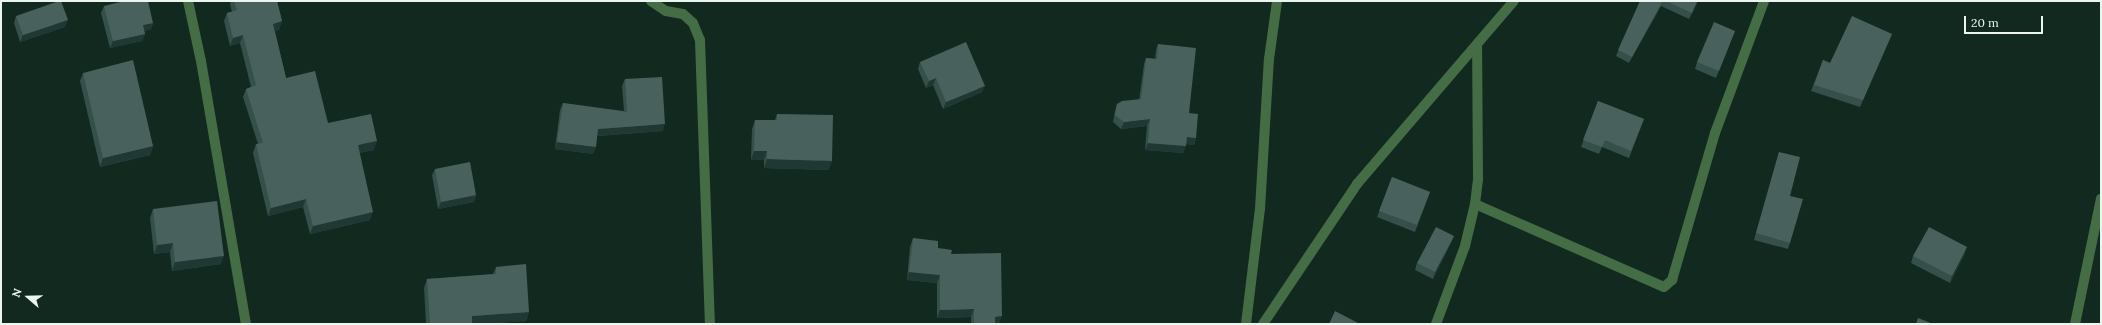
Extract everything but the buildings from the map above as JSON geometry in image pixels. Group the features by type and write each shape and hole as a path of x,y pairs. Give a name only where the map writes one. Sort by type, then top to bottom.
{"street":[{"path":"188,1 201,61 246,324"},
{"path":"651,1 666,11 683,14 693,22 700,40 710,324"},
{"path":"1246,324 1260,209 1269,59 1277,1"},
{"path":"1256,324 1265,321 1357,184 1391,141 1477,46 1514,1"},
{"path":"1475,204 1664,286 1672,280 1716,133 1764,1"},
{"path":"1436,324 1464,246 1475,204 1478,178 1477,46"},
{"path":"2075,324 2101,199"}]}
